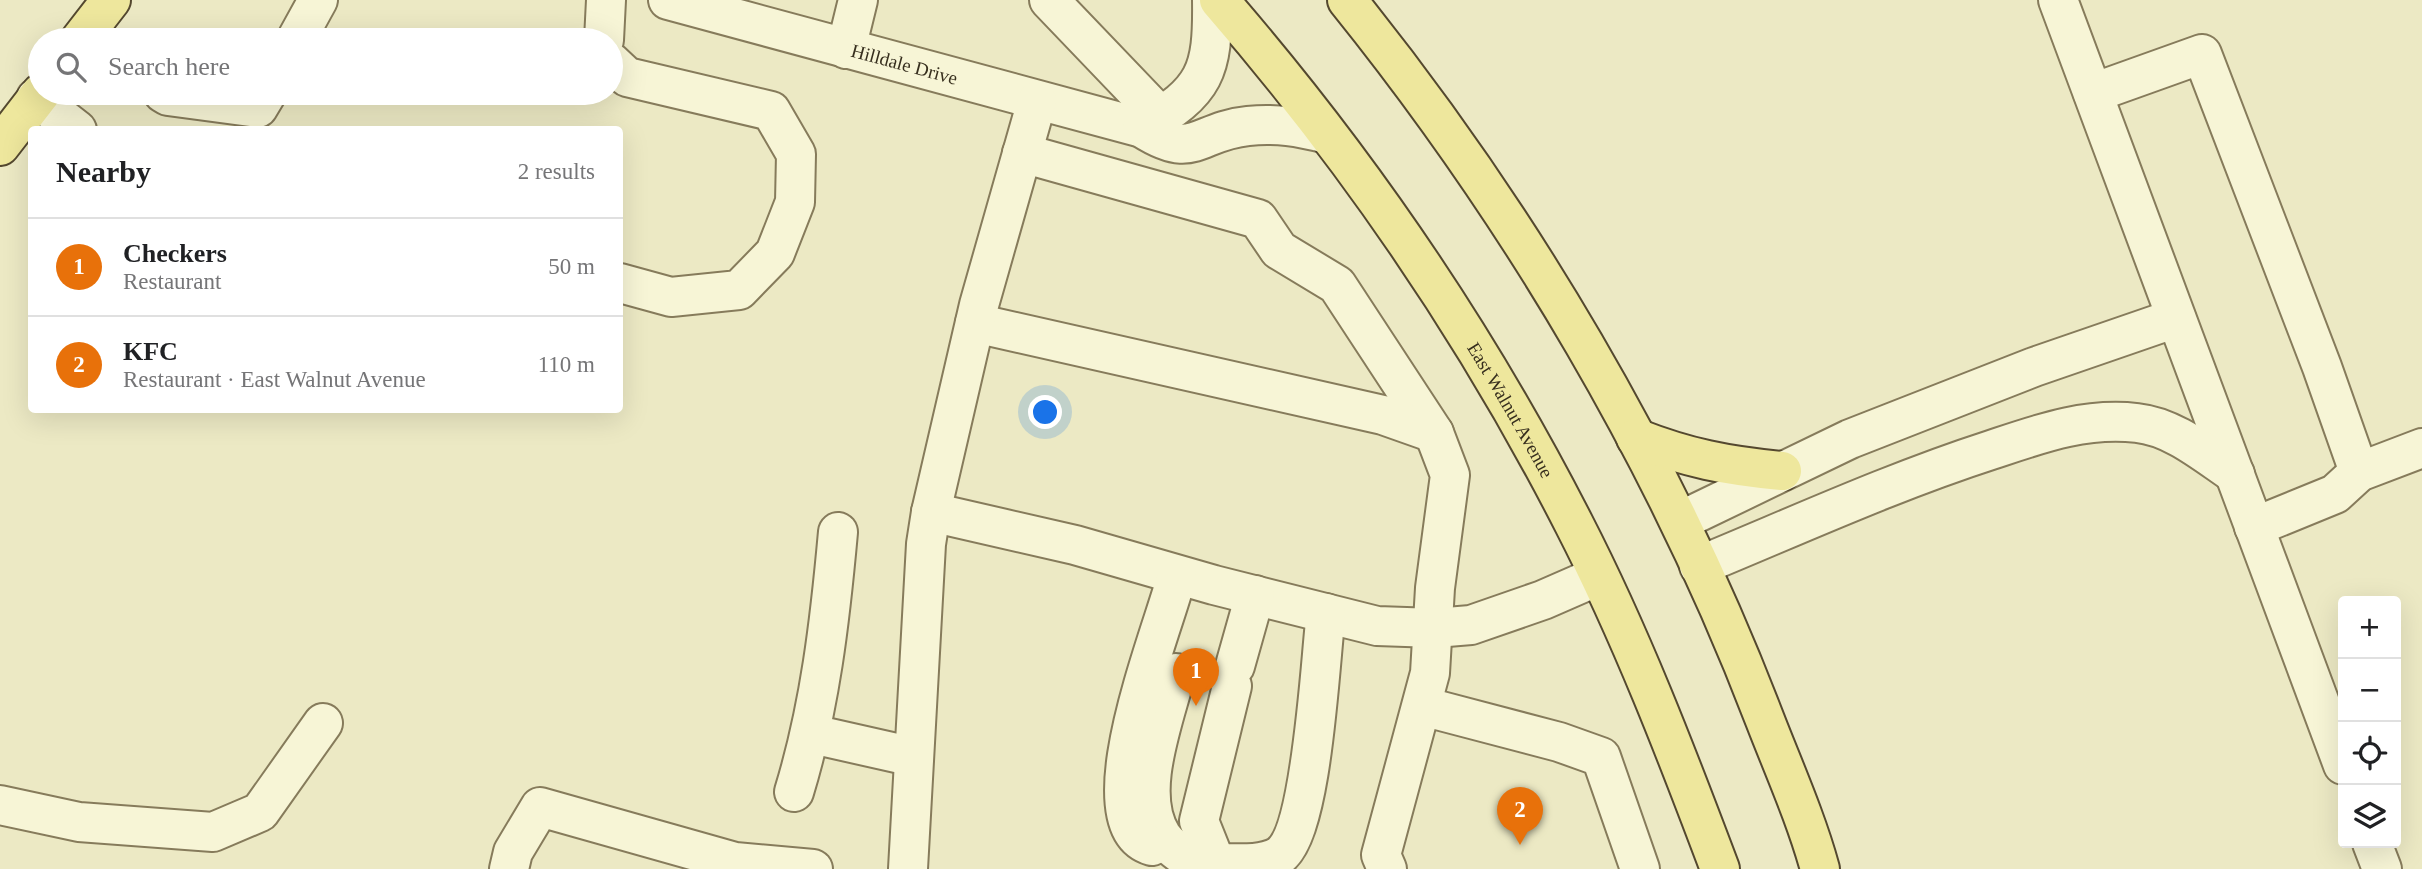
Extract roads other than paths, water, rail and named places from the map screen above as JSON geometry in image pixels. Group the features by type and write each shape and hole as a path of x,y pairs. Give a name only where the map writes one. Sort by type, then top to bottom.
{"main road":[{"path":"94,28 111,0"},
{"name":"East Walnut Avenue","path":"1219,0 1327,134 1474,344 1574,525 1598,576 1660,709 1720,869"},
{"path":"1347,0 1399,65 1499,207 1606,382 1680,521 1731,632 1820,869"},
{"path":"0,146 31,105"},
{"path":"1636,438 1682,456 1713,463 1782,471"}],"street":[{"path":"303,28 318,0"},
{"path":"605,28 607,0"},
{"name":"Hilldale Drive","path":"668,0 1037,101 1151,122 1162,141 1182,146 1245,126 1284,123 1327,134"},
{"path":"846,49 858,0"},
{"path":"1049,0 1151,122 1183,100 1207,70 1213,46 1212,0"},
{"path":"2058,0 2338,752"},
{"path":"2092,93 2202,54 2322,367 2359,472"},
{"path":"623,73 627,77 771,111 796,154 795,202 775,253 739,290 671,297 623,284"},
{"path":"908,869 926,544 931,512 975,323 1037,101"},
{"path":"48,105 72,126"},
{"path":"236,105 258,108 260,105"},
{"path":"1022,153 1258,219 1279,250 1338,285 1434,433 1450,475 1435,588 1435,628 1430,673 1381,855 1388,869"},
{"path":"1680,521 1850,439 1948,400 2176,318"},
{"path":"975,323 1383,415 1434,433"},
{"path":"1699,566 1917,474 2063,427 2100,422 2139,423 2177,436 2235,474"},
{"path":"2254,527 2336,494 2359,472 2422,448"},
{"path":"931,512 1075,545 1174,591 1255,596 1377,625 1435,628 1471,625 1543,600 1598,576"},
{"path":"794,792 812,734 829,632 838,532"},
{"path":"1174,591 1179,662 1151,777 1151,812 1162,836 1171,847 1195,864 1215,861 1261,863 1279,855 1293,840 1303,803 1313,742 1326,613"},
{"path":"1171,847 1148,846 1131,830 1122,799 1132,725 1174,591"},
{"path":"1215,861 1199,821 1255,596"},
{"path":"1422,706 1559,742 1601,757 1640,869"},
{"path":"0,805 79,822 213,832 260,813 323,723"},
{"path":"812,734 914,757"},
{"path":"509,869 513,852 540,807 735,862 813,869"},
{"path":"2374,848 2382,869"}],"place":[{"name":"Checkers","path":"1196,706"},
{"name":"KFC","path":"1520,845"}]}
